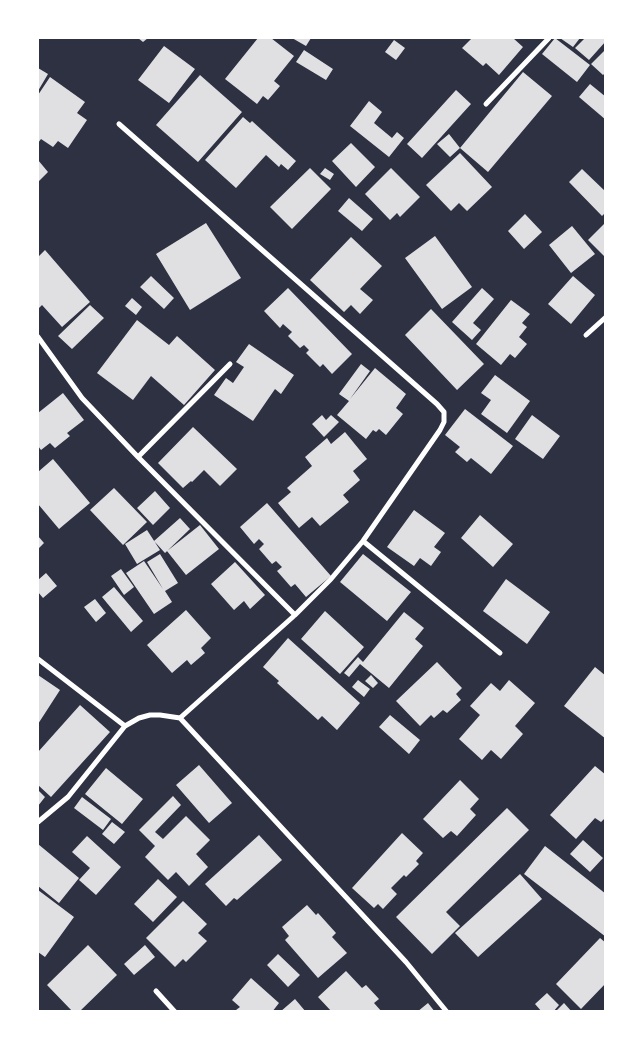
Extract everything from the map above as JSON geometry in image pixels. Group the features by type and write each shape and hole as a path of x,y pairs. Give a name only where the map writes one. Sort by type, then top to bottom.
{"street":[{"path":"486,104 548,38"},
{"path":"119,124 444,412 444,422 440,430 362,541 331,579 295,616 180,718"},
{"path":"586,335 606,317"},
{"path":"38,337 82,398 295,616"},
{"path":"138,457 230,364"},
{"path":"362,541 500,653"},
{"path":"38,659 125,726"},
{"path":"38,822 68,797 125,726 139,718 150,715 180,718 406,962 447,1012"},
{"path":"156,992 175,1012"}],"building":[{"path":"138,38 148,38 143,42"},
{"path":"258,38 271,38 294,56 274,81 280,86 268,100 263,96 257,104 225,79"},
{"path":"292,38 311,38 306,46"},
{"path":"472,38 513,38 523,47 499,75 486,63 483,66 462,48"},
{"path":"555,38 590,65 577,82 542,54"},
{"path":"560,38 580,38 573,47"},
{"path":"585,38 606,38 606,41 589,60 575,48"},
{"path":"394,40 405,48 396,60 385,52"},
{"path":"164,46 195,69 169,103 138,80"},
{"path":"606,49 606,72 603,75 591,64"},
{"path":"304,50 333,69 326,80 296,62"},
{"path":"38,68 48,74 38,91"},
{"path":"523,72 552,96 488,172 460,148"},
{"path":"200,75 242,112 198,162 156,125"},
{"path":"50,77 85,102 77,113 87,120 68,148 58,141 53,147 41,139 38,143 38,95"},
{"path":"590,84 606,97 606,120 579,97"},
{"path":"456,90 471,104 422,158 407,144"},
{"path":"369,101 382,112 374,123 392,138 397,132 404,138 389,157 350,126"},
{"path":"243,117 250,123 252,121 296,161 288,170 281,164 279,167 266,155 236,188 205,160"},
{"path":"449,134 460,148 450,157 437,144"},
{"path":"351,143 375,167 356,187 332,161"},
{"path":"460,153 492,187 467,211 459,203 451,211 426,185"},
{"path":"38,160 48,172 38,182"},
{"path":"310,168 331,189 292,229 270,207"},
{"path":"325,168 334,174 330,180 320,174"},
{"path":"391,168 420,197 400,217 397,213 390,220 365,194"},
{"path":"582,169 606,192 606,212 602,216 569,182"},
{"path":"349,198 373,219 362,231 338,211"},
{"path":"525,214 542,232 524,249 508,231"},
{"path":"606,222 606,258 588,240"},
{"path":"206,223 241,278 190,310 156,254"},
{"path":"572,226 595,254 571,273 549,245"},
{"path":"435,236 472,287 442,309 405,258"},
{"path":"351,237 382,266 360,289 373,300 360,314 351,305 344,312 310,280"},
{"path":"45,250 90,302 62,327 42,305 38,309 38,257"},
{"path":"151,276 174,298 164,309 140,287"},
{"path":"573,276 595,295 571,324 548,304"},
{"path":"288,288 352,354 332,374 323,364 320,367 306,353 309,350 304,345 300,348 288,336 292,332 283,324 280,328 264,311"},
{"path":"482,288 494,299 473,323 481,330 472,340 452,322"},
{"path":"132,298 142,307 136,315 125,306"},
{"path":"511,300 530,314 522,323 527,327 519,337 527,344 515,358 510,354 501,365 476,344"},
{"path":"90,305 104,318 72,349 58,336"},
{"path":"431,309 484,364 457,390 405,335"},
{"path":"137,320 169,345 177,336 215,370 184,405 151,376 133,400 97,373"},
{"path":"249,344 294,375 281,394 275,389 253,421 214,395 226,378 233,383 244,367 236,362"},
{"path":"361,364 370,371 350,399 375,368 406,394 396,408 403,414 386,435 379,429 376,432 373,430 366,439 337,415 349,401 339,394"},
{"path":"495,375 530,401 507,433 481,414 491,400 481,393"},
{"path":"63,393 84,420 67,433 70,436 55,448 50,443 41,450 38,446 38,413"},
{"path":"465,409 513,446 491,474 471,458 467,462 455,452 460,447 445,435"},
{"path":"322,415 326,420 331,415 339,422 324,437 312,424"},
{"path":"532,415 560,436 543,459 515,439"},
{"path":"193,427 237,469 220,486 204,470 183,488 158,463"},
{"path":"345,432 367,459 353,471 360,480 343,495 349,502 320,526 312,517 299,528 278,503 291,492 287,488 312,466 305,457 327,438 331,444"},
{"path":"53,459 90,503 59,529 38,504 38,472"},
{"path":"114,488 147,522 123,545 90,510"},
{"path":"155,491 170,508 153,525 137,508"},
{"path":"267,503 331,576 306,597 295,584 291,587 277,571 282,567 276,561 272,564 259,549 264,544 259,539 254,544 240,527"},
{"path":"414,510 445,533 434,547 441,552 431,566 420,558 414,566 387,547"},
{"path":"480,515 513,544 493,567 461,538"},
{"path":"180,518 190,529 165,553 154,541"},
{"path":"200,525 219,549 186,575 167,551"},
{"path":"147,530 160,550 137,564 125,544"},
{"path":"38,536 44,543 38,549"},
{"path":"160,554 178,583 165,591 172,602 154,614 126,573 144,561 163,589 147,562"},
{"path":"363,554 411,592 387,621 340,582"},
{"path":"235,562 265,595 250,609 244,601 234,610 211,584"},
{"path":"121,569 134,587 124,595 111,576"},
{"path":"46,573 57,586 43,598 38,592 38,580"},
{"path":"506,579 550,612 527,644 483,611"},
{"path":"114,587 143,621 131,632 102,597"},
{"path":"95,599 106,613 96,622 84,607"},
{"path":"186,610 211,638 201,648 205,653 191,665 187,660 172,673 147,645"},
{"path":"325,611 364,647 340,674 301,639"},
{"path":"404,612 424,628 415,639 423,646 389,688 360,664 349,677 344,673 358,657 363,662"},
{"path":"288,638 360,703 337,730 322,716 318,720 277,683 279,681 263,667"},
{"path":"437,662 462,688 456,694 461,700 447,713 443,710 434,718 431,715 420,726 396,701"},
{"path":"595,667 606,676 606,739 564,706"},
{"path":"38,675 60,690 38,724"},
{"path":"371,675 378,683 373,688 365,681"},
{"path":"358,680 370,689 364,697 352,687"},
{"path":"509,680 535,703 515,726 523,734 501,759 491,750 482,760 459,739 480,715 470,706 491,683 500,691"},
{"path":"80,705 110,732 51,797 38,785 38,752"},
{"path":"390,715 420,740 409,754 379,727"},
{"path":"199,765 232,803 209,823 176,785"},
{"path":"595,766 606,775 606,817 601,822 595,818 576,839 550,815"},
{"path":"106,768 143,799 122,824 85,794"},
{"path":"460,780 479,799 470,809 476,815 457,836 451,831 443,838 423,819"},
{"path":"38,790 45,797 38,806"},
{"path":"173,796 181,805 155,832 163,839 186,816 210,840 196,854 208,867 189,886 176,872 168,880 145,857 155,846 139,830"},
{"path":"82,797 111,819 103,830 74,808"},
{"path":"507,808 529,830 446,912 460,926 432,954 396,917"},
{"path":"112,822 125,832 114,844 102,834"},
{"path":"402,833 423,853 416,861 419,864 391,888 397,894 383,909 378,904 374,908 352,888"},
{"path":"259,835 282,860 237,900 234,898 226,906 205,884"},
{"path":"87,836 121,867 96,895 79,880 90,868 72,852"},
{"path":"583,840 603,858 590,872 570,854"},
{"path":"38,844 79,878 59,903 38,886"},
{"path":"545,846 606,894 606,937 524,874"},
{"path":"520,874 542,899 478,957 455,933"},
{"path":"158,879 177,897 153,922 134,904"},
{"path":"38,890 74,917 45,957 38,952"},
{"path":"183,901 207,924 198,933 207,941 186,962 183,959 175,967 146,938"},
{"path":"307,905 316,915 318,913 336,933 332,937 347,953 318,978 285,940 289,936 282,927"},
{"path":"600,938 606,943 606,983 581,1009 556,984"},
{"path":"88,945 117,975 79,1012 73,1012 47,985"},
{"path":"145,945 155,957 134,975 124,964"},
{"path":"278,954 300,975 288,987 267,965"},
{"path":"346,971 362,988 366,985 379,999 374,1003 382,1012 332,1012 318,997"},
{"path":"251,978 279,1003 272,1012 238,1012 236,1010 240,1007 232,1000"},
{"path":"547,993 559,1005 553,1012 542,1012 535,1004"},
{"path":"295,999 306,1012 280,1012"},
{"path":"428,1003 435,1012 417,1012"},
{"path":"564,1003 572,1012 555,1012"}]}
